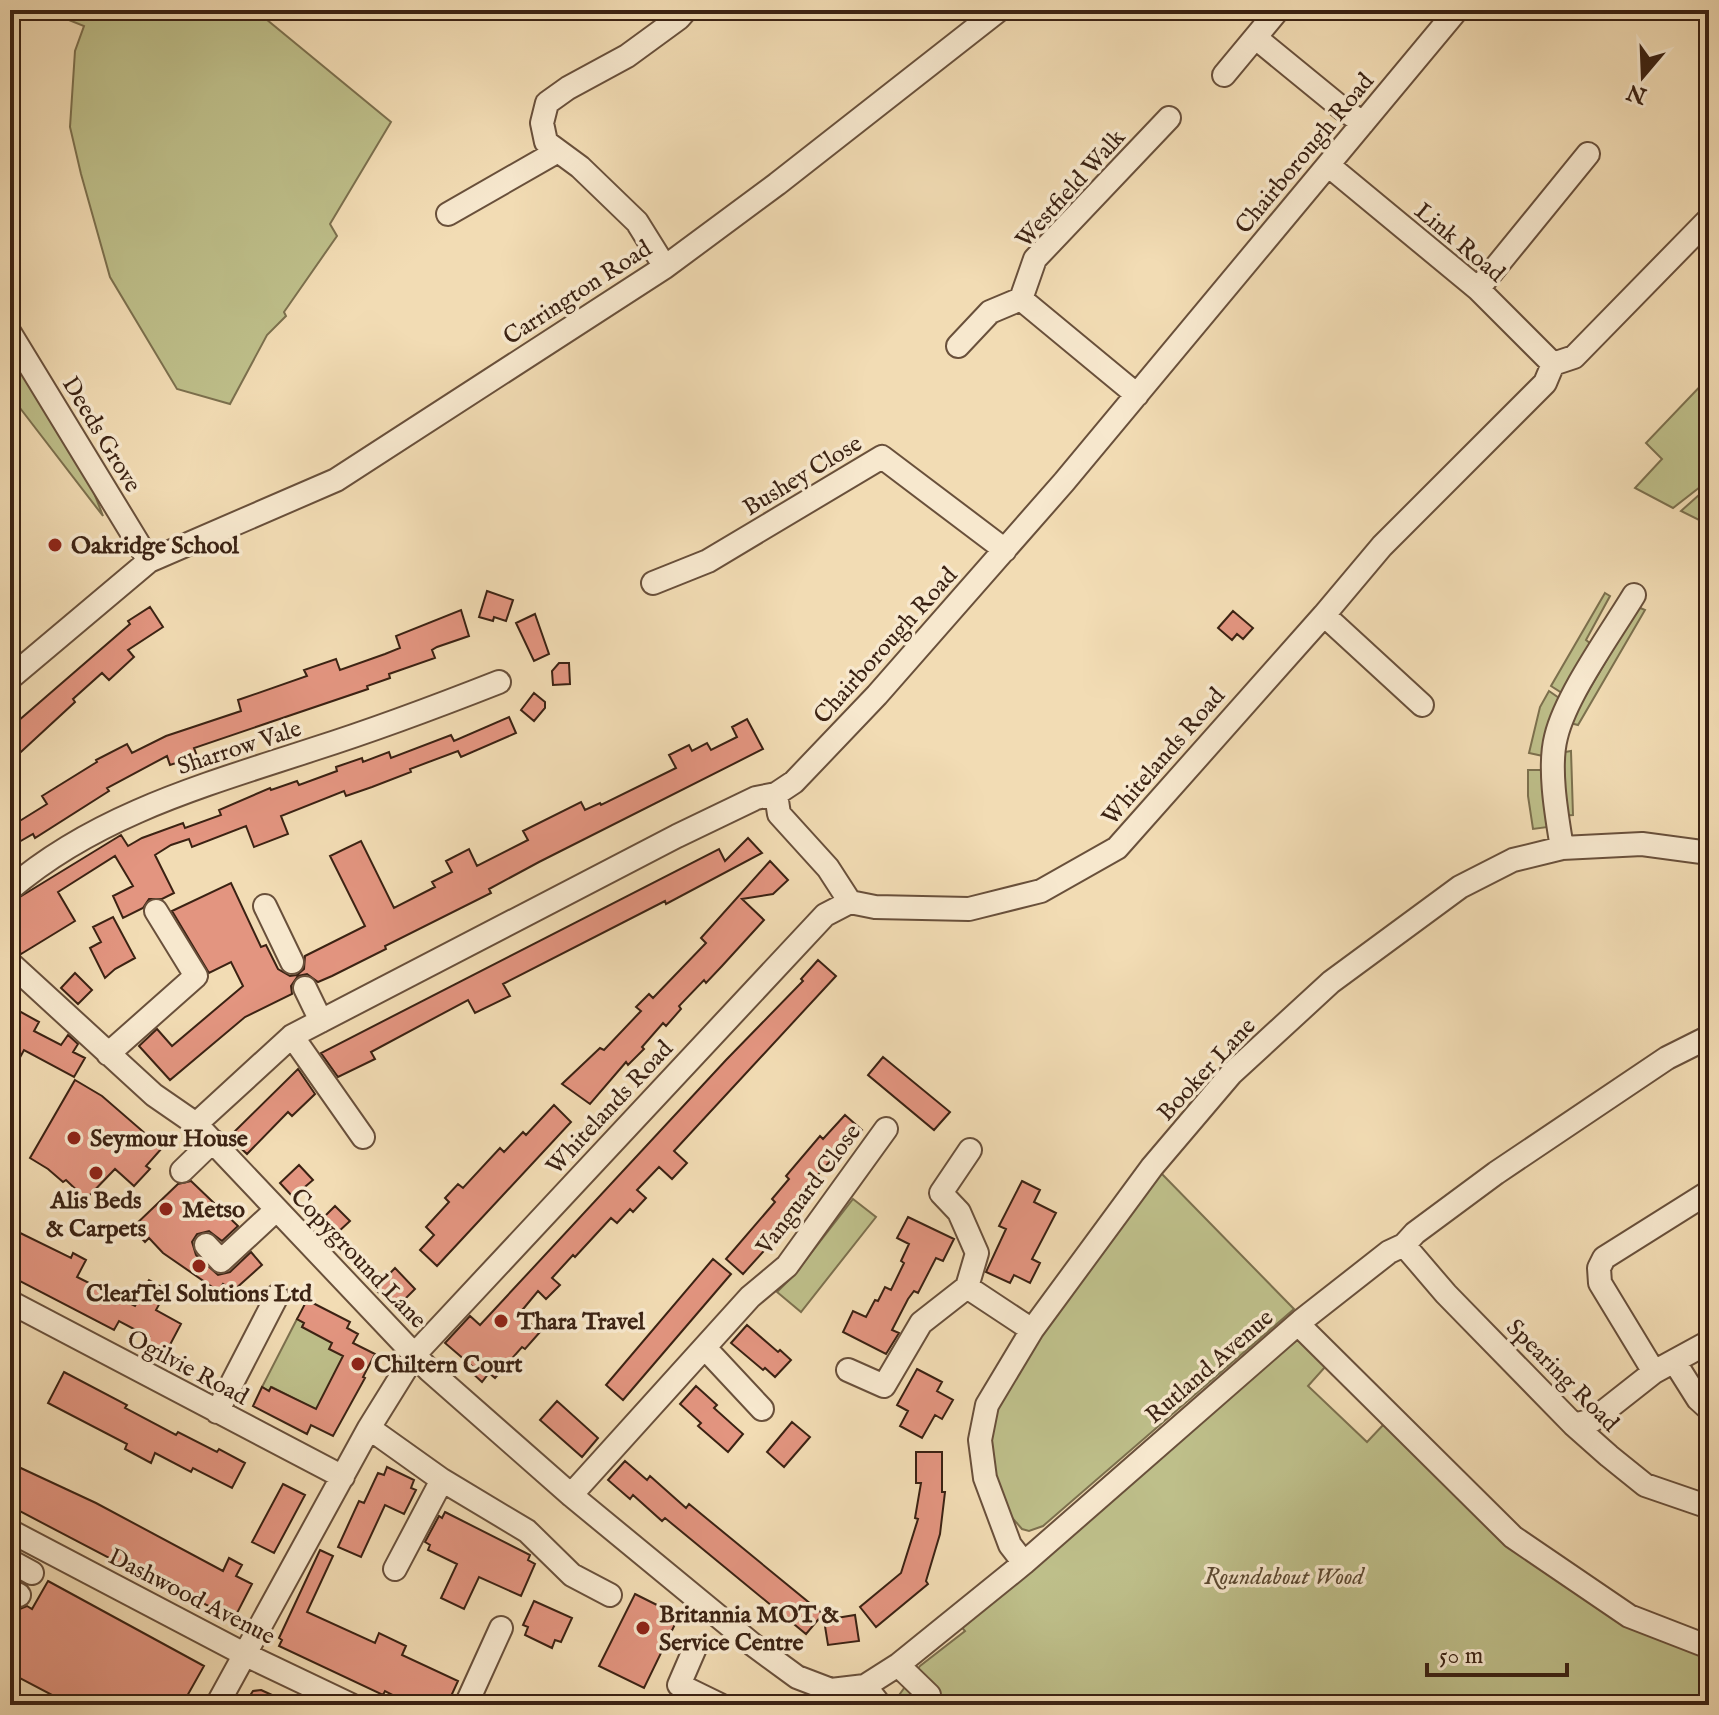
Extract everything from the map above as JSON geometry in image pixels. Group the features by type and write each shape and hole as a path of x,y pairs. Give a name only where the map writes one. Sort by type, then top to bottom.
{"street":[{"path":"665,267 637,222 580,167 546,142 542,123 547,103 627,56 686,10"},
{"name":"Carrington Road","path":"10,678 149,561 336,480 665,267 777,184 999,10"},
{"path":"1224,75 1278,10"},
{"name":"Chairborough Road","path":"196,1124 292,1036 677,836 756,798 776,794 794,782 877,695 1005,550 1457,10"},
{"path":"1256,38 1363,123"},
{"name":"Westfield Walk","path":"1021,299 1035,259 1169,118"},
{"path":"448,214 558,151"},
{"path":"1478,289 1588,154"},
{"name":"Link Road","path":"1328,165 1478,289 1553,364"},
{"name":"Whitelands Road","path":"217,1705 369,1428 415,1354 825,915 850,902 875,907 969,909 1041,891 1117,848 1382,546 1545,383 1553,364 1574,357 1709,219"},
{"path":"958,346 990,312 1021,299 1137,395"},
{"name":"Deeds Grove","path":"10,333 149,561"},
{"name":"Bushey Close","path":"653,583 708,561 882,457 1005,550"},
{"path":"1562,848 1553,798 1555,738 1574,694 1634,595"},
{"path":"1324,615 1422,705"},
{"name":"Sharrow Vale","path":"10,889 80,839 144,807 407,718 499,682"},
{"path":"776,794 779,814 828,868 850,902"},
{"name":"Booker Lane","path":"1024,1563 1010,1545 985,1478 980,1440 987,1405 1032,1330 1171,1144 1231,1074 1331,982 1460,887 1513,860 1562,848 1642,844 1707,851"},
{"path":"265,906 292,962"},
{"path":"108,1054 196,976 156,911"},
{"name":"Copyground Lane","path":"10,963 154,1095 196,1124 429,1370 571,1495 752,1644"},
{"path":"305,988 321,1021"},
{"path":"292,1036 363,1137"},
{"name":"Rutland Avenue","path":"752,1644 797,1677 831,1690 865,1686 898,1665 1024,1563 1298,1324 1389,1252 1404,1245 1415,1233 1496,1173 1667,1058 1709,1037"},
{"name":"Vanguard Close","path":"571,1495 750,1297 787,1266 886,1129"},
{"path":"182,1171 213,1141"},
{"path":"848,1370 884,1386 921,1323 967,1287 977,1253 959,1212 941,1193 970,1150"},
{"path":"1654,1372 1600,1283 1599,1268 1604,1258 1709,1192"},
{"path":"206,1245 221,1261 276,1210"},
{"name":"Spearing Road","path":"1404,1245 1446,1294 1645,1485 1709,1507"},
{"path":"967,1287 1032,1330"},
{"path":"217,1412 277,1296"},
{"name":"Ogilvie Road","path":"10,1302 343,1477"},
{"path":"1298,1324 1513,1537 1629,1616 1709,1647"},
{"path":"1583,1423 1654,1372 1709,1342"},
{"path":"705,1348 762,1409"},
{"path":"1674,1361 1698,1399 1709,1409"},
{"path":"369,1428 442,1480 527,1531 572,1575 610,1595"},
{"path":"395,1569 442,1480"},
{"name":"Dashwood Avenue","path":"10,1531 244,1654 351,1705"},
{"path":"10,1561 32,1573"},
{"path":"466,1705 501,1628"},
{"path":"695,1648 679,1685 720,1705"},
{"path":"898,1665 929,1695"},
{"path":"865,1686 880,1705"}],"green space":[{"path":"44,10 255,10 391,122 330,224 337,236 284,312 286,316 267,335 230,404 177,389 110,277 70,127 75,51 84,26"},
{"path":"10,347 82,462 103,516 10,395"},
{"path":"1709,377 1709,480 1673,508 1635,488 1662,459 1646,443"},
{"path":"1709,486 1709,525 1681,511"},
{"path":"1605,593 1610,596 1586,640 1591,644 1562,693 1551,686"},
{"path":"1638,607 1645,610 1578,725 1566,722 1576,712"},
{"path":"1549,691 1559,698 1543,756 1529,753 1540,707"},
{"path":"1571,751 1573,815 1559,816 1559,753"},
{"path":"1528,770 1541,770 1548,827 1533,829"},
{"path":"1161,1173 1294,1309 1043,1526 1029,1531 1022,1529 1008,1513 995,1485 986,1433 1009,1376"},
{"path":"853,1199 876,1217 801,1312 777,1292 794,1275"},
{"path":"297,1319 304,1323 302,1327 331,1336 348,1358 320,1412 272,1387 269,1391 262,1387"},
{"name":"Roundabout Wood","path":"1296,1338 1325,1367 1308,1386 1367,1442 1385,1423 1523,1554 1709,1651 1709,1705 902,1705 897,1698 920,1666 965,1631 959,1624"}],"building":[{"path":"487,591 513,600 506,621 479,617"},
{"path":"150,607 163,627 128,650 134,657 109,680 102,673 10,762 10,728 130,624 128,621"},
{"path":"461,610 469,636 432,650 435,658 389,674 390,678 367,686 368,689 194,748 197,756 170,765 167,756 107,788 109,791 35,838 33,834 19,842 10,827 47,804 42,796 96,760 127,744 132,753 166,736 241,711 238,700 307,676 304,670 336,659 340,670 400,648 396,636"},
{"path":"1233,611 1253,628 1243,639 1237,634 1232,640 1218,628"},
{"path":"535,614 549,654 534,661 516,623"},
{"path":"559,663 569,663 570,684 553,685 552,671"},
{"path":"534,693 545,702 545,708 534,721 521,710"},
{"path":"509,717 516,733 461,757 458,751 372,787 346,796 344,791 281,816 288,834 254,847 246,826 192,847 189,839 171,845 155,855 174,893 162,899 149,899 143,908 123,918 113,896 133,886 115,856 58,892 75,921 21,954 10,942 10,903 121,835 128,846 183,823 185,828 221,815 219,810 270,788 297,781 299,785 362,758 363,762 389,752 391,758 451,735 454,741"},
{"path":"747,719 763,749 539,862 489,889 491,893 332,976 318,982 307,974 298,976 291,986 292,994 245,1017 170,1080 139,1046 157,1029 172,1046 243,986 231,962 209,973 172,911 231,883 261,947 266,945 278,969 290,976 297,975 304,969 305,956 365,926 330,856 361,841 394,908 435,887 432,882 452,872 446,861 469,849 477,866 528,840 523,831 581,802 585,810 601,805 676,768 669,755 689,745 692,751 707,743 711,750 737,737 732,727"},
{"path":"748,838 762,853 503,984 510,996 475,1013 468,1000 371,1052 375,1059 338,1077 321,1053 719,849 725,861"},
{"path":"770,861 788,880 773,894 742,899 764,920 722,966 679,1006 681,1009 666,1026 663,1023 642,1047 644,1049 628,1065 626,1062 590,1104 562,1084 600,1048 604,1050 641,1011 636,1007 649,994 653,998 706,943 701,938"},
{"path":"113,917 135,958 105,978 90,948 101,942 93,927"},
{"path":"818,960 836,976 674,1151 687,1163 672,1179 659,1167 637,1190 646,1198 633,1212 630,1209 617,1223 611,1218 575,1257 573,1255 552,1278 560,1285 546,1299 538,1291 519,1314 540,1332 495,1378 489,1373 482,1382 470,1371 473,1367 445,1343 470,1316 480,1325 803,981 801,979"},
{"path":"75,973 92,990 78,1004 61,988"},
{"path":"10,1006 39,1022 34,1031 61,1045 68,1035 78,1044 73,1052 85,1058 74,1077 24,1050 10,1076"},
{"path":"883,1057 950,1112 934,1130 868,1075"},
{"path":"298,1069 315,1094 292,1116 288,1112 247,1154 229,1137"},
{"path":"75,1080 102,1096 162,1148 146,1166 150,1169 134,1186 115,1169 86,1199 66,1180 63,1182 30,1158"},
{"path":"554,1105 571,1122 437,1266 420,1250 434,1235 426,1227 449,1202 445,1198 458,1184 463,1188 500,1148 504,1152 523,1132 526,1135"},
{"path":"845,1115 862,1130 803,1191 807,1194 786,1218 790,1222 743,1274 726,1259 775,1202 772,1199 789,1179 786,1176 820,1136 823,1139"},
{"path":"299,1165 313,1180 293,1197 280,1183"},
{"path":"191,1181 238,1226 222,1241 209,1231 197,1234 192,1242 196,1255 218,1275 230,1272 251,1252 262,1265 233,1291 223,1284 218,1291 163,1253 149,1238 145,1242 132,1228 178,1184"},
{"path":"1022,1181 1040,1190 1034,1202 1056,1213 1032,1259 1040,1263 1030,1283 1014,1275 1010,1283 986,1272 1006,1229 999,1226"},
{"path":"335,1206 350,1221 337,1233 323,1218"},
{"path":"908,1217 954,1239 943,1261 936,1258 918,1293 914,1291 908,1299 892,1330 899,1333 886,1354 843,1332 853,1311 866,1317 885,1287 891,1290 909,1244 897,1238"},
{"path":"10,1228 71,1258 73,1253 86,1260 77,1277 135,1306 149,1280 167,1290 156,1310 181,1324 163,1358 143,1348 149,1337 119,1321 114,1330 10,1276"},
{"path":"713,1259 731,1274 623,1400 606,1385"},
{"path":"395,1268 415,1289 395,1309 375,1289"},
{"name":"Chiltern Court","path":"307,1300 350,1322 347,1328 358,1334 353,1343 375,1354 333,1436 311,1425 307,1434 253,1406 262,1387 269,1391 271,1387 316,1409 343,1356 329,1349 332,1343 302,1327 304,1323 297,1319"},
{"path":"747,1325 791,1360 775,1377 731,1343"},
{"path":"917,1369 942,1382 937,1391 953,1400 942,1419 935,1415 922,1438 900,1426 908,1411 897,1405"},
{"path":"64,1372 176,1435 178,1432 245,1463 232,1488 193,1468 191,1472 155,1453 151,1463 125,1449 127,1444 48,1403"},
{"path":"696,1386 717,1405 714,1408 743,1434 728,1452 698,1426 701,1423 680,1404"},
{"path":"557,1401 598,1438 582,1457 540,1420"},
{"path":"792,1422 810,1437 784,1467 767,1452"},
{"path":"916,1452 942,1452 942,1492 945,1492 940,1534 926,1581 928,1584 876,1627 860,1607 901,1573 918,1519 915,1518 921,1483 916,1483"},
{"path":"625,1461 647,1480 650,1476 686,1508 689,1504 823,1614 806,1634 665,1518 662,1521 633,1495 630,1499 608,1480"},
{"path":"10,1463 96,1503 223,1571 229,1558 242,1565 236,1576 252,1584 234,1619 199,1601 197,1604 10,1506"},
{"path":"387,1467 414,1480 411,1488 416,1490 404,1514 385,1505 361,1557 338,1547 359,1501 364,1503 378,1473 384,1475"},
{"path":"283,1484 305,1495 274,1553 252,1542"},
{"path":"445,1512 530,1555 528,1560 535,1564 521,1596 479,1577 464,1609 441,1598 457,1564 428,1550 430,1545 425,1542 439,1516 442,1518"},
{"path":"320,1550 333,1556 307,1612 375,1643 379,1633 406,1646 402,1655 458,1681 447,1705 412,1705 385,1691 383,1695 279,1646 282,1640 279,1638"},
{"path":"48,1581 204,1666 182,1705 71,1705 10,1673 10,1606 32,1609"},
{"path":"635,1594 679,1616 644,1688 599,1666"},
{"path":"534,1601 572,1618 561,1642 555,1640 552,1648 525,1635 528,1627 523,1625"},
{"path":"855,1615 859,1641 828,1645 824,1620"},
{"path":"261,1690 294,1705 244,1705 253,1691"}],"place":[{"name":"Oakridge School","path":"55,545"},
{"name":"Seymour House","path":"74,1138"},
{"name":"Alis Beds & Carpets","path":"96,1173"},
{"name":"Metso","path":"166,1209"},
{"name":"ClearTel Solutions Ltd","path":"199,1266"},
{"name":"Thara Travel","path":"501,1321"},
{"name":"Chiltern Court","path":"358,1364"},
{"name":"Britannia MOT & Service Centre","path":"643,1628"}]}
